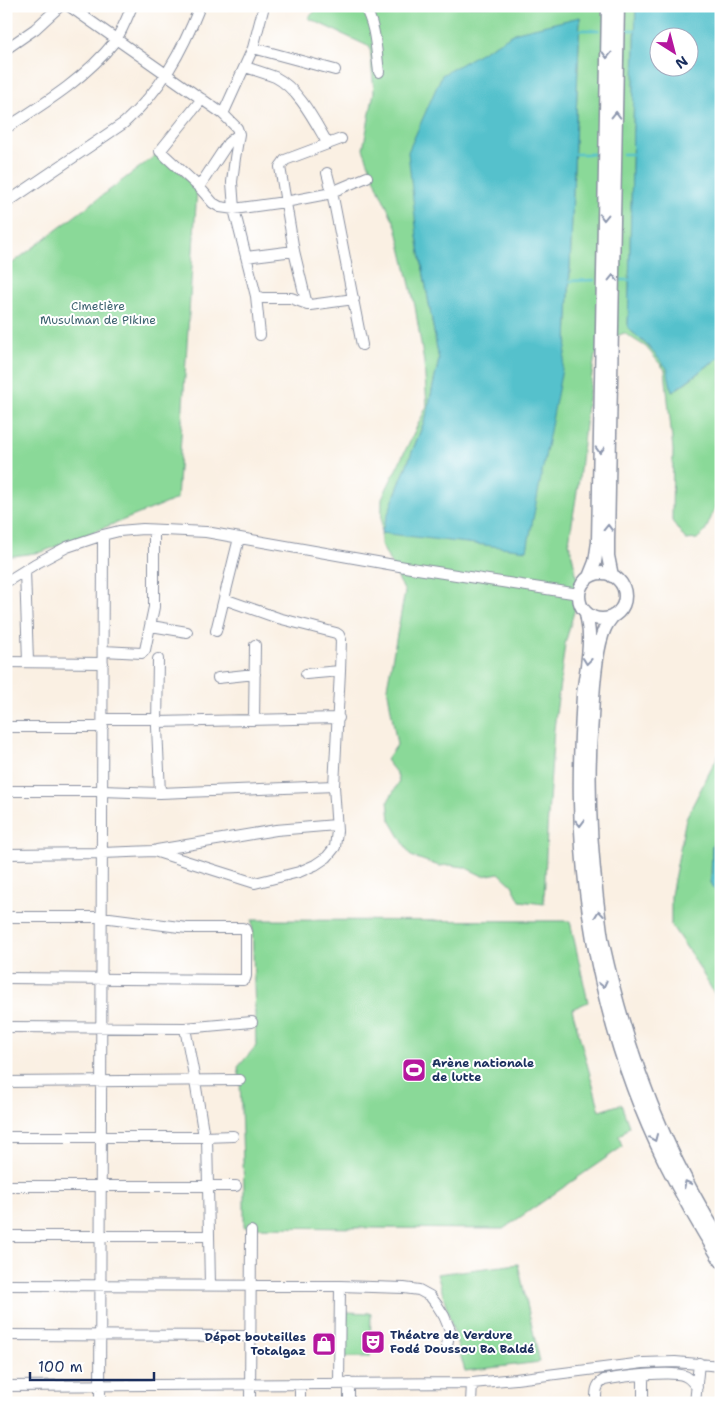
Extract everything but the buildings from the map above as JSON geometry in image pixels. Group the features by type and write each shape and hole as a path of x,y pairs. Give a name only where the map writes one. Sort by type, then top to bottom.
{"main road":[{"path":"608,6 598,542 595,562 589,578 579,594 582,607 592,617 599,619 613,616"},
{"path":"612,576 608,556 608,541 618,6"},
{"path":"589,578 596,574 612,576 621,584 625,595 622,607 605,626 603,631 598,656 592,710 589,774 593,868 603,942 624,1028 650,1102 677,1164 698,1204 721,1241"},
{"path":"586,613 590,634 581,731 580,829 584,883 594,944 614,1032 640,1106 664,1161 721,1261"}],"street":[{"path":"6,49 34,29 60,6"},
{"path":"69,6 223,114 237,128 239,134 232,182 234,209 256,296 260,335"},
{"path":"6,128 77,80 96,62 116,40 132,6"},
{"path":"6,203 124,122 141,108 167,74 191,30 200,6"},
{"path":"223,114 253,48 264,6"},
{"path":"364,6 373,27 380,72"},
{"path":"253,48 335,70"},
{"path":"245,67 275,78 285,84 305,107 328,144"},
{"path":"202,99 160,151 199,187 213,203 220,207 234,209 285,202 332,192 367,177"},
{"path":"199,187 228,143 239,134"},
{"path":"307,305 294,251 280,174 281,164 285,160 341,139"},
{"path":"327,173 362,345"},
{"path":"246,257 294,251"},
{"path":"256,296 291,298 307,305 354,300"},
{"path":"6,582 67,547 103,534 126,530 154,530 206,532 411,568 579,594"},
{"path":"103,651 144,652 154,607 154,530"},
{"path":"100,1403 103,534"},
{"path":"216,631 239,538"},
{"path":"26,570 28,662"},
{"path":"154,850 255,883 299,872 315,865 327,857 335,847 337,832 334,786 339,718 341,640 339,635 278,618 224,599"},
{"path":"151,626 187,632"},
{"path":"254,720 255,645"},
{"path":"158,659 157,721 160,793"},
{"path":"6,662 103,662"},
{"path":"306,674 340,671"},
{"path":"218,678 255,674"},
{"path":"6,727 157,721 339,718"},
{"path":"6,791 160,793 334,786"},
{"path":"6,854 102,854 154,850 276,830 336,826"},
{"path":"6,917 102,917 187,928 242,928 246,932 246,976 243,980 6,978"},
{"path":"6,1027 185,1028 252,1022"},
{"path":"185,1028 205,1137 209,1186 210,1285"},
{"path":"6,1082 240,1080"},
{"path":"6,1136 233,1136"},
{"path":"6,1186 236,1186"},
{"path":"250,1231 250,1403"},
{"path":"6,1236 209,1236"},
{"path":"6,1285 340,1286 419,1290 430,1296 444,1316 450,1330 447,1345"},
{"path":"340,1286 344,1384 349,1403"},
{"path":"6,1335 250,1336"},
{"path":"6,1386 472,1382 516,1379 643,1363 699,1363 721,1366"},
{"path":"695,1403 699,1363"},
{"path":"596,1403 596,1387 604,1380 643,1375 678,1374 686,1376 697,1387"},
{"path":"643,1375 643,1403"},
{"path":"471,1403 472,1382"},
{"path":"300,1384 300,1403"}],"green space":[{"path":"320,6 636,6 628,328 668,368 673,392 721,356 721,494 705,532 697,539 686,540 672,521 673,450 665,370 646,347 624,333 610,339 595,356 569,542 580,590 565,644 554,729 544,904 520,901 512,885 499,873 483,876 464,867 439,866 411,856 390,820 388,801 399,782 397,774 386,760 397,745 387,687 405,592 381,544 382,498 427,406 424,363 415,306 396,226 363,149 374,92 370,47 308,18","holes":["580,17 567,343 395,495 426,417 439,360 417,236"]},
{"name":"Cimetière Musulman de Pikine","path":"160,152 197,189 177,499 42,552 6,557 6,268"},
{"path":"721,750 721,824 712,846 711,882 721,903 721,1005 693,957 671,925 671,895 686,818"},
{"name":"Arène nationale de lutte","path":"252,920 570,921 588,1002 572,1009 600,1111 621,1104 629,1126 619,1136 622,1147 503,1229 244,1227 240,1080 238,1067 256,1046"},
{"path":"518,1264 540,1362 465,1371 437,1274"},
{"path":"347,1312 371,1313 370,1357 345,1357"}],"water":[{"path":"636,6 721,6 721,356 672,392 667,368 647,345 628,328"},
{"path":"580,17 567,343 527,550 381,533 426,417 439,360 417,236 408,152 442,75 517,32"},
{"path":"721,824 721,903 711,882 712,846"}],"waterway":[{"path":"579,30 599,30"},
{"path":"626,30 636,30"},
{"path":"574,154 596,154"},
{"path":"623,154 633,154"},
{"path":"570,281 594,280"},
{"path":"620,280 629,280"}],"place":[{"name":"Arène nationale de lutte","path":"414,1070"},
{"name":"Théatre de Verdure Fodé Doussou Ba Baldé","path":"373,1342"},
{"name":"Dépot bouteilles Totalgaz","path":"324,1344"}]}
